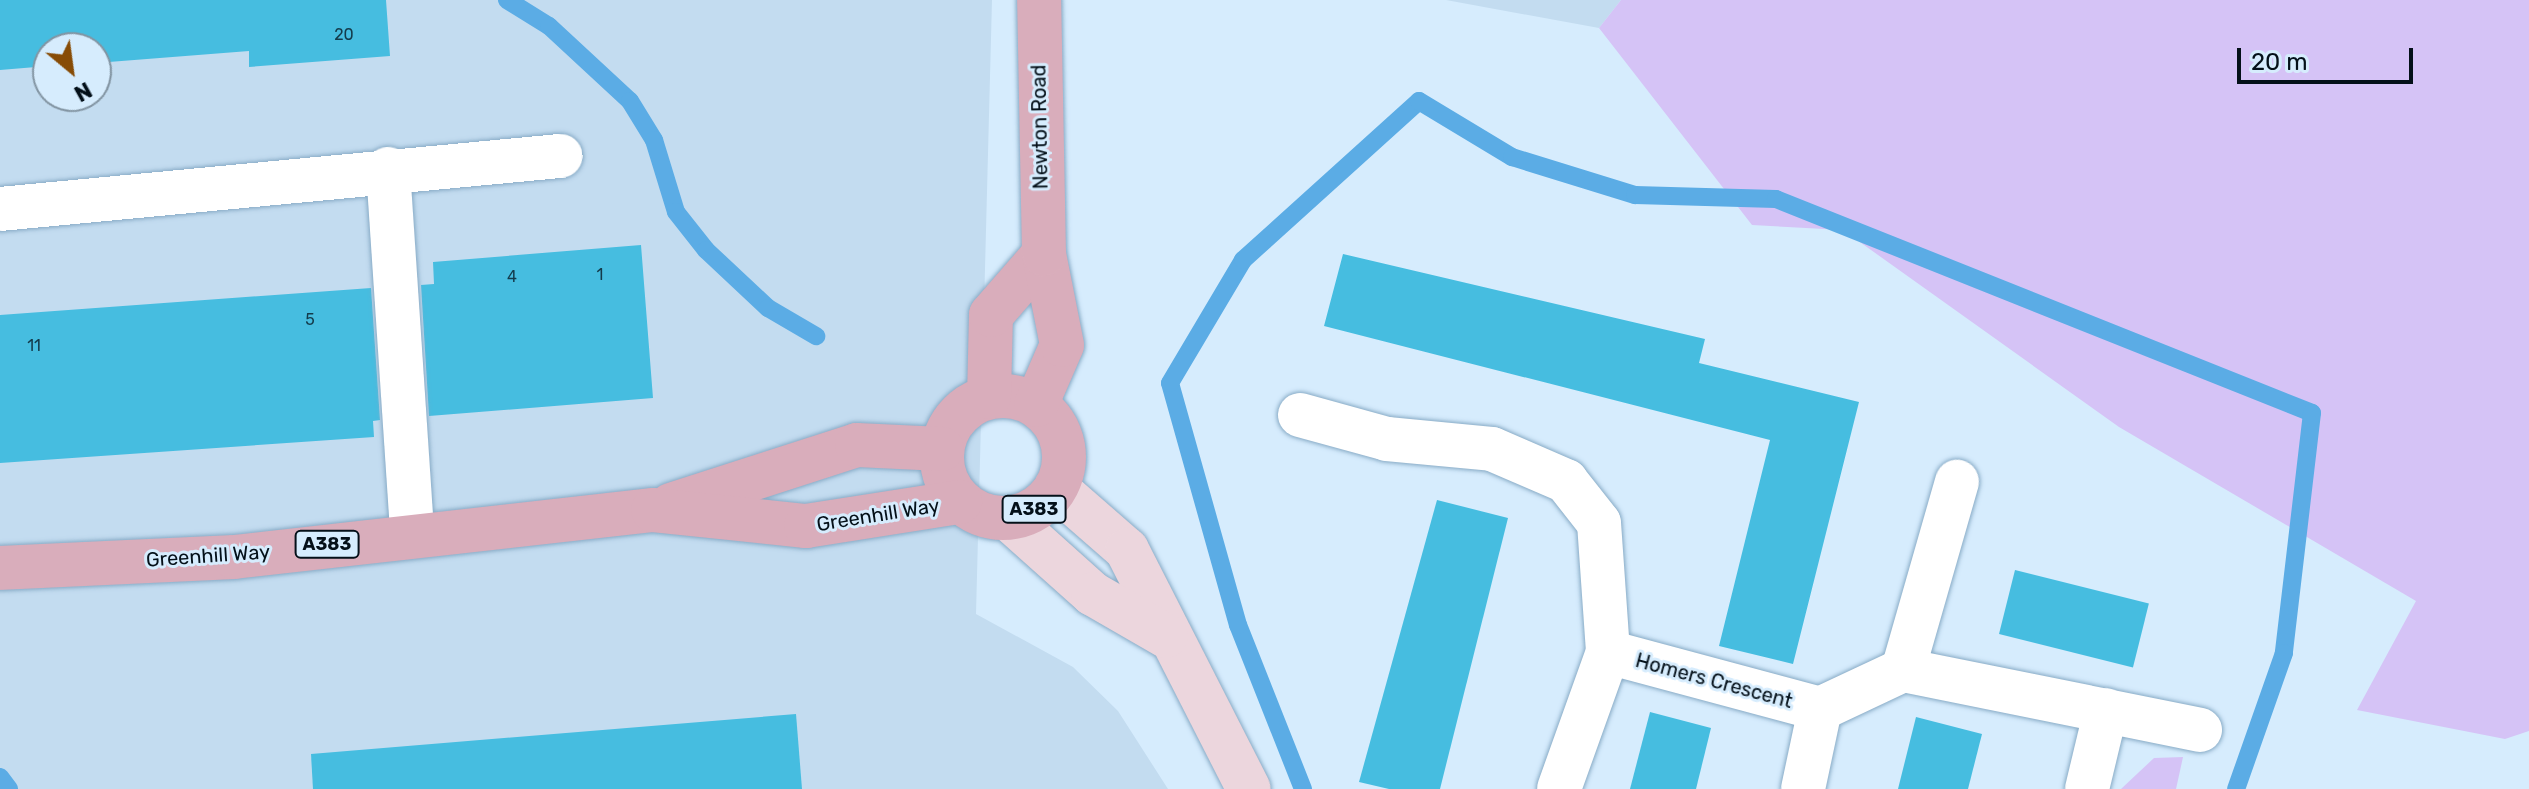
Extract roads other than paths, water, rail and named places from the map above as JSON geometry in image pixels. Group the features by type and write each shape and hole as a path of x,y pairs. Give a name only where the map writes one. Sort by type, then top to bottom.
{"main road":[{"name":"Newton Road","path":"1036,405 1062,345 1044,254 1039,0"},
{"path":"989,397 991,315 1044,254"},
{"path":"960,502 942,468 942,449 957,416 989,397 1036,405"},
{"name":"A383","path":"960,502 1009,519 1027,514 1056,488 1064,452 1060,433 1036,405"},
{"name":"Greenhill Way","path":"653,510 857,445 942,449"},
{"path":"1056,488 1127,550 1166,636 1249,789"},
{"name":"Greenhill Way","path":"0,568 234,557 412,533 653,510 806,526 960,502"},
{"path":"1009,519 1093,594 1166,636"}],"street":[{"path":"0,209 388,169 560,156"},
{"path":"388,169 412,533"},
{"name":"Homers Crescent","path":"1300,415 1387,439 1492,449 1566,481 1599,523 1608,652 1559,789"},
{"path":"1957,482 1903,670 2200,730"},
{"name":"Homers Crescent","path":"1608,652 1820,709 1903,670"},
{"name":"Homers Crescent","path":"1803,789 1820,709"},
{"path":"2087,789 2106,710"}],"waterway":[{"path":"507,0 549,26 630,101 654,140 676,212 706,250 768,308 816,336"},
{"path":"1303,789 1238,625 1170,383 1243,260 1419,101 1512,157 1635,195 1776,199 2312,413 2284,653 2236,789"},
{"path":"0,777 9,789"}]}
